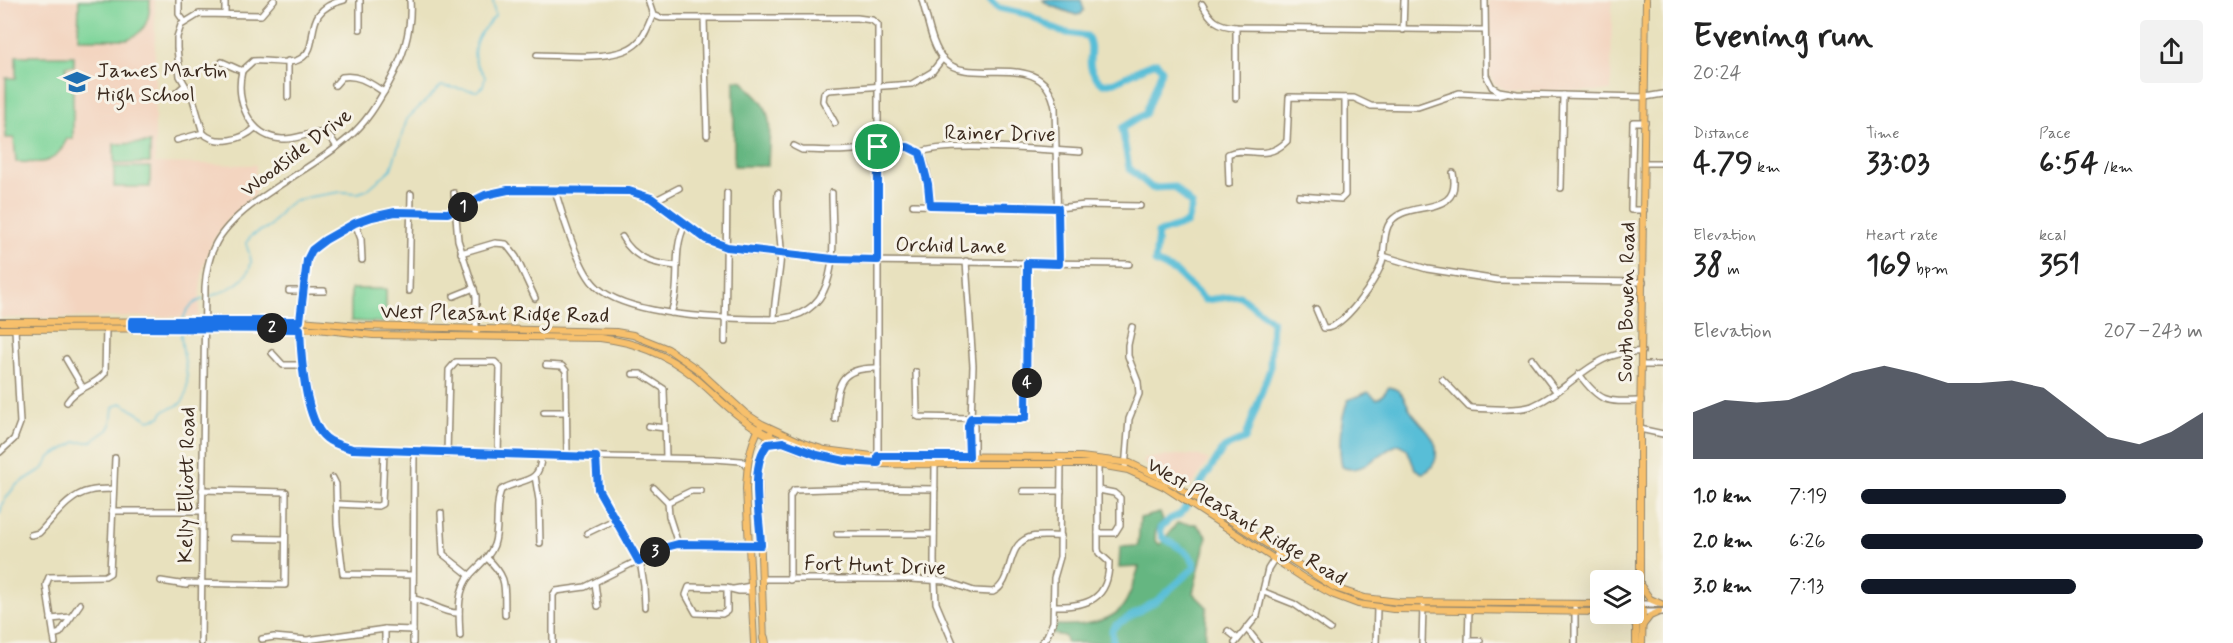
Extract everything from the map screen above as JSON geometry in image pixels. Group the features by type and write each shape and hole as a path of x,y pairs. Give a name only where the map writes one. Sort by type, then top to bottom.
{"main road":[{"name":"South Bowen Road","path":"1641,570 1640,429 1646,0"},
{"name":"West Pleasant Ridge Road","path":"0,329 106,328 173,320 205,320 300,321 361,326 598,330 633,335 668,349 698,370 760,427"},
{"name":"West Pleasant Ridge Road","path":"0,322 132,324 171,328 300,329 373,335 600,338 639,345 657,352 692,375 720,402 746,422 825,450 878,460 971,456 1127,466 1163,486 1274,559 1334,595 1358,604 1377,608 1423,606 1575,608 1590,610"},
{"path":"746,422 754,441"},
{"path":"754,643 748,465 760,427"},
{"name":"West Pleasant Ridge Road","path":"770,432 783,442 828,458 935,464 1102,459 1156,474 1320,580 1347,593 1380,601 1469,610 1575,608 1590,606"},
{"path":"764,641 758,486 760,455 770,432"},
{"path":"760,455 768,444 783,442"},
{"path":"1639,626 1662,608 1644,590"},
{"path":"752,614 757,633 764,641"},
{"name":"South Bowen Road","path":"1636,643 1639,626"},
{"name":"South Bowen Road","path":"1639,626 1642,643"}],"street":[{"path":"179,0 179,14 184,21"},
{"path":"225,0 225,14"},
{"path":"255,128 247,136 235,139 216,140 203,133 193,99 180,76 178,31 184,21 198,14 261,15 274,0"},
{"path":"337,147 332,139 321,133 284,140 267,136 255,128 242,104 242,71 253,61 288,61 301,58 308,51 315,22 322,9 328,4 344,0"},
{"path":"360,0 360,29"},
{"name":"Woodside Drive","path":"205,328 205,287 210,257 217,242 235,219 337,147 369,117 398,68 404,52 408,35 410,0"},
{"path":"537,55 610,54 626,50 642,38 653,15 648,0"},
{"path":"922,0 935,42 943,58 951,65 961,69 1019,72 1040,81 1050,93 1054,102 1057,150 1059,264"},
{"path":"1403,30 1404,0"},
{"path":"1485,0 1486,75 1492,87 1506,93"},
{"path":"1202,4 1214,22 1224,26 1484,30"},
{"path":"653,15 661,18 857,18 872,20 878,25 878,460"},
{"path":"704,18 707,135"},
{"path":"1236,27 1236,98"},
{"path":"835,123 823,101 824,93 833,89 906,85 918,82 938,66 943,58"},
{"path":"288,61 288,97"},
{"path":"222,62 242,71"},
{"path":"335,85 342,77 352,76 361,78 384,92"},
{"path":"176,93 185,85"},
{"path":"1479,94 1492,87"},
{"path":"1229,184 1228,154 1234,151 1251,153 1275,151 1287,141 1289,97 1354,98 1371,106 1418,107 1459,93 1646,97 1663,94"},
{"path":"1561,188 1563,95"},
{"path":"1299,196 1341,199 1345,195 1345,98"},
{"path":"1644,210 1631,210 1633,122 1645,122"},
{"path":"177,141 203,133"},
{"path":"794,146 802,150 908,147 920,153 928,184 930,205"},
{"name":"Rainer Drive","path":"920,153 934,148 1080,152"},
{"path":"1644,163 1663,163"},
{"path":"1316,309 1324,328 1333,327 1348,314 1374,281 1383,256 1387,230 1395,216 1413,209 1428,208 1443,203 1451,194 1453,173"},
{"path":"654,201 679,188"},
{"path":"555,190 567,228 593,283 614,298 688,316 774,320 796,316 815,305 826,289 833,259 832,193"},
{"name":"Orchid Lane","path":"456,211 497,192 629,191 644,195 706,239 727,247 833,259 1129,264"},
{"path":"454,193 461,253 474,288 477,304 476,336"},
{"path":"725,342 727,193"},
{"path":"774,320 774,296 780,254 777,218 778,193"},
{"path":"409,291 411,194"},
{"path":"913,205 1058,208 1084,205 1140,206"},
{"path":"456,211 434,214 395,212 372,217 355,223 312,250 305,268 300,329 310,407 314,422 325,437 352,449 498,455 666,457 741,461 748,465"},
{"path":"355,223 361,238 362,260"},
{"path":"671,313 676,297 679,238 685,225"},
{"path":"622,237 629,247 644,260 660,265 677,266"},
{"path":"461,253 495,243 506,244 516,257 535,298"},
{"path":"1383,256 1428,269 1498,280 1643,282"},
{"path":"966,261 973,366 971,418 974,426 971,464"},
{"path":"916,372 916,409 919,417 1020,419 1026,417 1027,263"},
{"path":"454,296 474,288"},
{"path":"290,291 324,291"},
{"path":"1127,466 1130,440 1128,438 1129,419 1139,394 1138,382 1128,356 1132,327"},
{"path":"67,402 74,393 98,381 105,373 106,328"},
{"name":"Kelly Elliott Road","path":"201,643 199,584 205,328"},
{"path":"0,452 14,440 20,423 15,329"},
{"path":"1442,379 1472,408 1529,407 1557,391 1605,357 1621,352 1642,352"},
{"path":"272,353 283,365 304,365"},
{"path":"66,359 83,388"},
{"path":"1532,359 1557,391"},
{"path":"447,453 449,370 456,362 495,362 499,365 498,455"},
{"path":"546,365 560,365 565,369 567,456"},
{"path":"1642,365 1663,365"},
{"path":"835,419 838,388 845,376 858,369 878,368"},
{"path":"633,374 641,374 664,389 666,457"},
{"path":"1579,374 1591,391 1603,399 1641,401"},
{"path":"544,412 567,412"},
{"path":"648,426 665,428"},
{"path":"1640,429 1663,434"},
{"path":"337,504 378,506 382,504 384,451"},
{"path":"413,643 414,452"},
{"path":"460,636 461,592 469,575 487,558 495,541 497,500 501,490 535,476 540,468 541,456"},
{"path":"596,457 598,489 639,562 644,578 645,607"},
{"path":"55,643 46,585 49,577 109,575 111,571 115,459"},
{"path":"1041,643 1051,628 1054,583 1060,557 1061,460"},
{"path":"935,464 934,534 937,608 953,643"},
{"path":"1054,606 1083,604 1093,600 1101,593 1108,580 1109,562 1099,553 1098,465"},
{"path":"535,476 539,500 540,543"},
{"path":"333,478 336,484 343,574 413,575"},
{"path":"654,488 668,502 669,516 678,544"},
{"path":"31,535 39,533 74,497 90,490 113,489"},
{"path":"790,580 790,496 794,490 935,489"},
{"path":"161,581 285,585 286,492 202,490"},
{"path":"1098,533 1114,532 1120,525 1120,498 1114,493 1099,490"},
{"path":"668,502 691,491 701,491"},
{"path":"1023,491 1061,491"},
{"path":"112,511 202,511"},
{"path":"441,513 443,554 469,575"},
{"path":"586,533 614,520"},
{"path":"837,534 934,534"},
{"name":"Fort Hunt Drive","path":"762,579 945,581 974,591 993,592 1004,583 1016,549 1021,542 1033,537 1061,536"},
{"path":"233,538 285,539"},
{"path":"553,643 554,594 556,591 576,589 595,583 663,548 678,544 761,545"},
{"path":"1228,631 1237,641 1257,616 1267,573 1278,553"},
{"path":"487,558 504,579 506,615"},
{"path":"595,583 598,606"},
{"path":"730,588 727,611 722,614 694,612 686,595 689,587 730,588 751,589"},
{"path":"1264,592 1294,604 1330,629"},
{"path":"413,599 430,603 450,613 459,614"},
{"path":"54,635 60,633 80,604"},
{"path":"1644,605 1662,608"},
{"path":"1422,643 1423,606"},
{"path":"1377,608 1377,643"},
{"path":"1575,608 1575,643"},
{"path":"1644,611 1662,608"},
{"path":"1469,610 1468,642 1480,641"},
{"path":"51,619 71,617"},
{"path":"1246,628 1258,643"},
{"path":"262,639 274,637 333,640 385,629 413,630"},
{"path":"385,629 385,643"}],"shaded area":[{"name":"James Martin High School","path":"0,0 155,0 155,163 256,165 255,195 227,220 212,243 204,264 199,317 0,318"},
{"path":"1488,0 1612,0 1611,91 1507,91 1493,83 1487,65"},
{"path":"1176,455 1200,456 1209,460 1190,488 1143,463 1145,458"}],"green space":[{"path":"79,0 150,0 149,13 143,29 127,39 78,39"},
{"path":"16,56 74,56 74,66 66,66 67,78 73,78 73,139 67,139 57,154 47,161 16,162 14,138 6,138 6,78 16,78"},
{"path":"734,80 744,81 761,101 766,111 770,134 768,166 734,166"},
{"path":"150,143 150,163 114,164 114,144"},
{"path":"114,167 150,167 150,187 114,187"},
{"path":"351,289 386,289 386,323 351,321"},
{"path":"1160,513 1163,521 1156,529 1155,540 1160,545 1177,523 1196,524 1207,536 1193,593 1207,607 1205,643 1067,643 1064,636 1052,634 1057,625 1092,623 1110,617 1123,606 1139,567 1119,568 1120,547 1138,546 1140,518"}],"water":[{"path":"1043,0 1081,0 1084,10 1081,14 1076,15 1047,4"},
{"path":"1389,387 1401,394 1412,413 1434,441 1436,454 1433,466 1422,473 1415,469 1407,449 1399,444 1364,466 1350,469 1342,467 1340,434 1348,400 1368,392 1377,399"}],"waterway":[{"path":"208,297 235,285 246,275 251,262 246,243 251,236 270,226 284,208 292,202 341,192 358,193 367,190 391,169 407,119 441,86 477,91 483,86 485,77 477,65 474,53 479,35 495,16 493,0"},
{"path":"990,0 999,8 1027,14 1061,32 1087,36 1091,48 1090,65 1096,77 1103,84 1115,82 1157,63 1162,70 1145,114 1122,128 1129,168 1152,188 1175,187 1192,205 1187,223 1158,233 1155,262 1176,272 1205,300 1240,296 1272,321 1270,369 1245,439 1224,448 1181,514 1170,519 1160,528 1162,537 1182,549 1193,561 1195,567 1158,600 1116,625 1112,630 1113,643"},
{"path":"183,320 190,306 204,299"},
{"path":"0,514 2,504 15,486 44,468 50,457 76,442 91,442 108,430 111,425 113,407 121,403 149,420 160,417 164,411 181,403 187,388 181,330"}],"place":[{"name":"James Martin High School","path":"77,82"}],"route":[{"path":"878,147 908,147 920,153 928,184 930,205 1058,208 1059,264 1027,263 1026,417 1024,419 971,418 968,426 969,456 878,456 878,463 864,463 817,455 783,442 768,444 760,455 758,469 761,545 678,544 663,548 639,562 598,489 596,457 352,449 330,441 314,422 307,393 300,329 132,328 132,321 300,321 307,260 312,250 325,240 355,223 372,217 395,212 448,213 485,195 508,190 629,191 651,198 706,239 727,247 833,259 878,260 878,147"}]}
